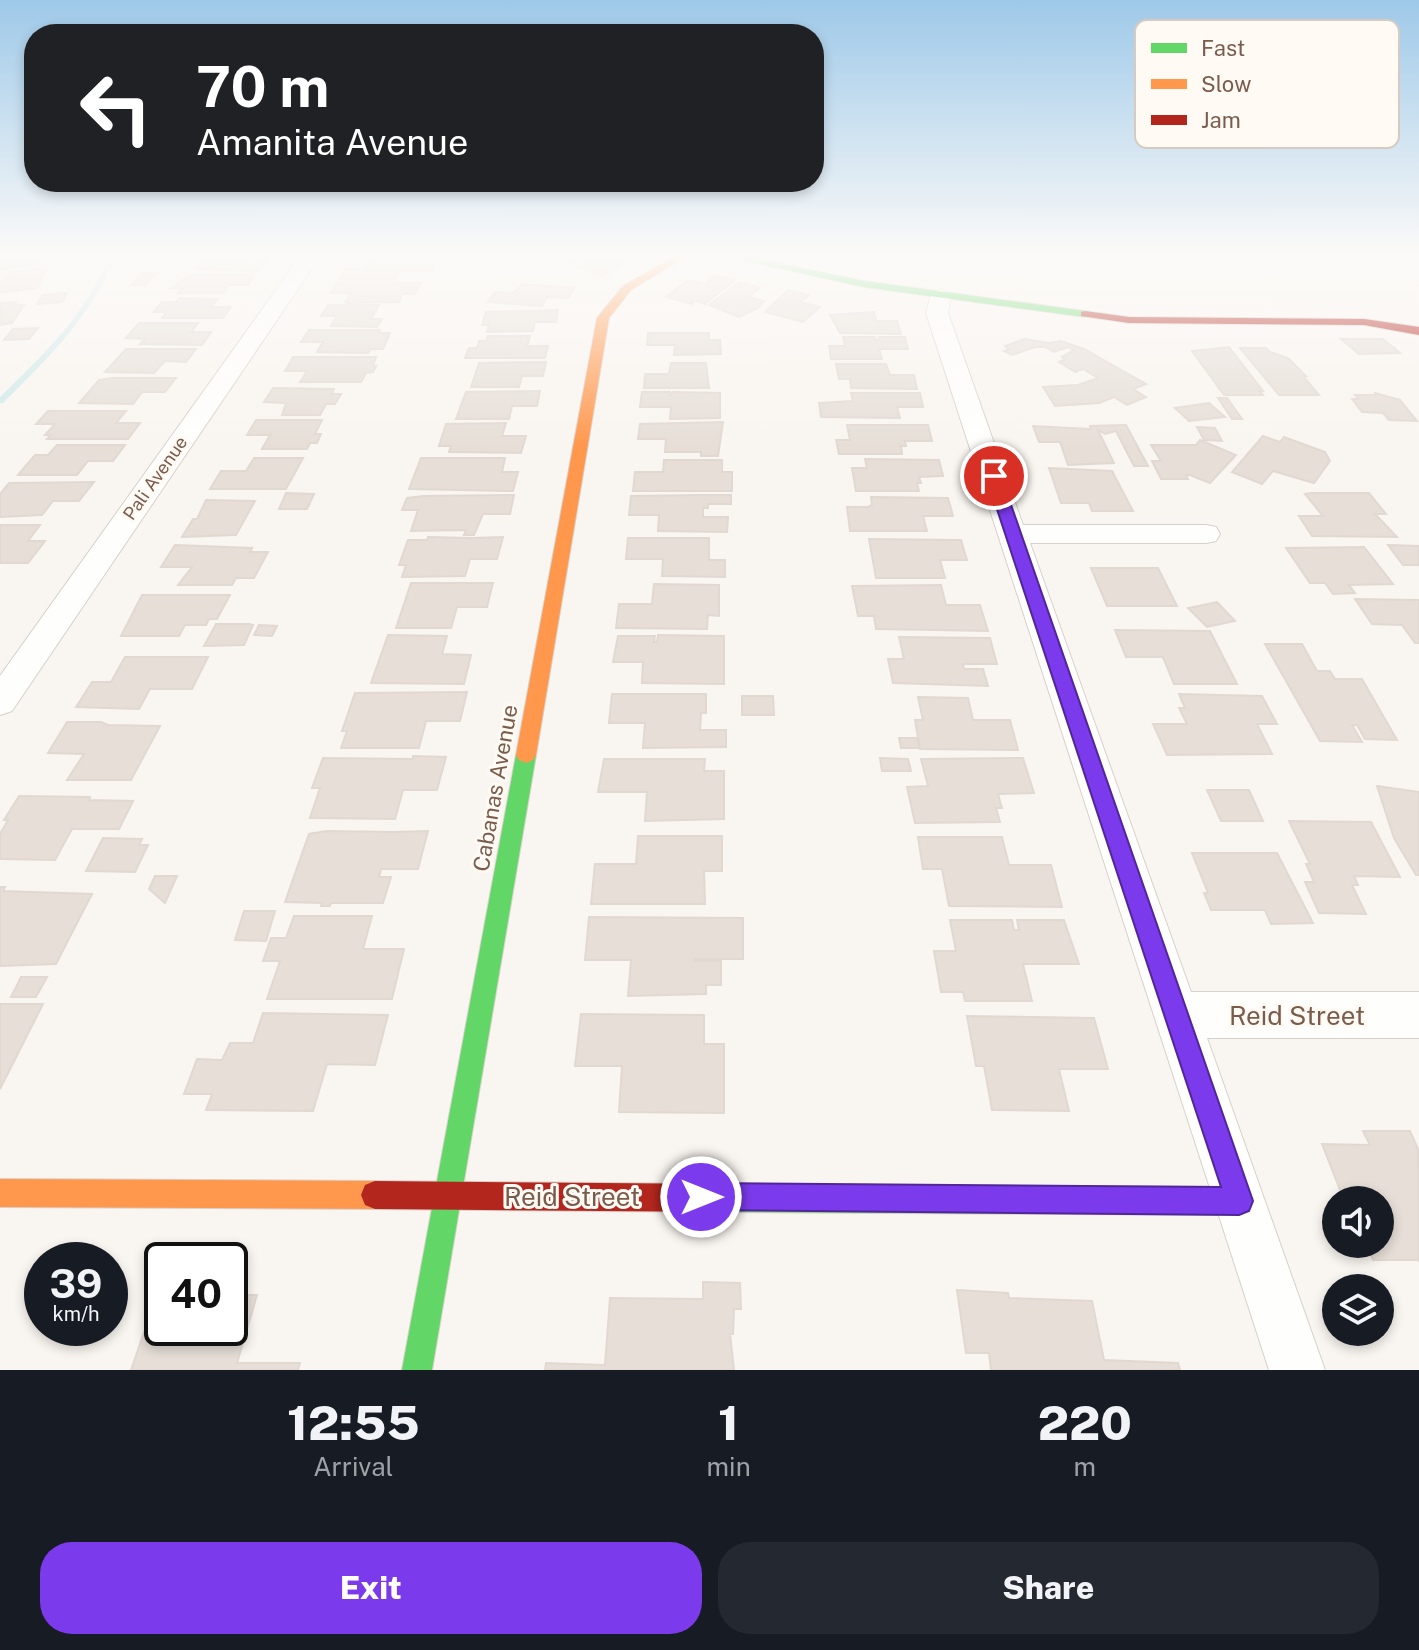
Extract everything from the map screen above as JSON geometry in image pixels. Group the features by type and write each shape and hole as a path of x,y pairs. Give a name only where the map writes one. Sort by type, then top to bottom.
{"street":[{"name":"Pali Avenue","path":"0,702 267,319"},
{"name":"Cabanas Avenue","path":"417,1370 603,319"},
{"path":"939,319 1297,1370"},
{"path":"1121,319 1364,322 1419,331"},
{"path":"1013,534 1206,534"},
{"name":"Reid Street","path":"1176,1015 1419,1015"},
{"name":"Reid Street","path":"0,1193 1239,1201"}],"building":[{"path":"0,319 15,319 12,323 0,325"},
{"path":"335,319 382,319 377,327 331,326"},
{"path":"484,319 557,319 556,322 535,322 533,331 487,332 489,325 482,325"},
{"path":"832,319 897,321 901,334 840,333"},
{"path":"139,323 198,323 191,332 211,332 202,345 140,344 145,339 126,338"},
{"path":"38,328 29,339 4,340 13,329"},
{"path":"309,330 380,330 379,333 390,333 383,349 371,349 368,353 317,352 323,342 301,342"},
{"path":"648,333 709,333 709,340 720,340 721,354 674,355 675,345 647,345"},
{"path":"488,336 530,336 527,346 548,346 545,358 465,358 469,348 477,348 479,341 486,341"},
{"path":"843,337 875,337 879,340 879,337 905,337 908,349 879,349 882,359 831,359 829,346 845,346"},
{"path":"1024,339 1049,343 1061,341 1084,349 1146,384 1133,389 1146,397 1127,405 1114,397 1099,403 1055,406 1043,387 1078,385 1098,378 1083,369 1075,372 1059,362 1074,350 1068,347 1054,352 1045,347 1035,347 1012,355 1004,351 1009,349 1005,346"},
{"path":"1341,339 1383,339 1400,353 1359,354"},
{"path":"1229,347 1263,395 1224,395 1192,351"},
{"path":"1240,348 1266,348 1288,358 1319,395 1279,395"},
{"path":"126,349 196,349 186,362 165,361 154,373 105,372"},
{"path":"293,357 376,357 373,366 376,366 373,372 366,373 361,382 300,382 307,371 285,371"},
{"path":"546,362 543,376 522,376 519,387 471,387 479,363"},
{"path":"671,363 706,363 709,388 644,388 645,374 669,374"},
{"path":"836,364 886,364 890,375 914,375 917,389 851,388 850,379 839,379"},
{"path":"176,378 165,392 142,392 133,404 79,403 99,380"},
{"path":"273,388 334,389 332,394 341,394 335,404 326,404 320,415 282,415 286,403 264,402"},
{"path":"540,391 537,406 512,406 509,419 456,419 466,392"},
{"path":"642,392 670,392 670,395 673,392 720,393 720,418 670,419 671,407 640,407"},
{"path":"851,393 920,393 923,407 897,407 900,418 821,417 819,403 853,401"},
{"path":"1375,393 1400,400 1417,421 1389,420 1383,413 1362,412 1352,399 1359,399 1355,395"},
{"path":"1218,398 1227,398 1242,419 1232,419"},
{"path":"1209,403 1225,417 1189,421 1175,408"},
{"path":"48,411 126,411 116,423 140,423 128,439 47,439 51,435 45,435 55,424 36,424"},
{"path":"256,420 322,420 315,434 321,434 317,443 310,443 307,449 262,449 270,435 247,435"},
{"path":"723,422 718,456 701,456 701,452 665,452 666,439 638,439 640,424"},
{"path":"506,423 502,436 526,436 521,453 449,452 451,446 439,446 446,424"},
{"path":"847,425 928,425 932,441 905,441 906,446 901,446 902,454 839,454 836,440 850,440"},
{"path":"1126,425 1148,466 1134,466 1116,431 1105,434 1098,430 1114,463 1068,465 1060,442 1039,442 1033,426 1091,429 1090,426"},
{"path":"1197,427 1215,428 1222,441 1204,440"},
{"path":"1263,436 1280,442 1284,437 1325,452 1330,461 1314,483 1273,471 1262,484 1232,472"},
{"path":"1200,440 1236,455 1210,483 1190,475 1186,475 1188,479 1161,479 1152,461 1161,461 1151,445 1196,445"},
{"path":"57,445 125,445 113,461 88,461 77,475 18,475 35,455 48,455"},
{"path":"254,458 303,458 286,489 210,489 221,471 246,471"},
{"path":"421,458 505,458 502,472 518,472 513,491 409,489"},
{"path":"865,459 939,460 943,476 919,477 919,491 856,491 852,468 867,468"},
{"path":"664,460 722,460 722,472 732,472 732,491 633,491 635,472 663,472"},
{"path":"1049,468 1112,471 1133,511 1092,511 1089,503 1061,503"},
{"path":"94,482 79,501 53,501 42,515 0,517 0,494 9,483"},
{"path":"286,493 314,494 307,509 279,509"},
{"path":"1369,493 1386,514 1375,514 1397,537 1312,536 1299,516 1323,516 1305,494"},
{"path":"514,495 510,514 483,514 474,535 464,535 466,530 411,531 418,510 402,510 407,498"},
{"path":"731,495 731,504 708,504 708,508 703,508 703,517 728,517 727,532 658,531 659,515 629,515 631,496"},
{"path":"871,497 948,498 953,516 923,516 927,531 850,531 847,507 868,507 872,505"},
{"path":"206,500 255,501 236,535 182,537 193,519 197,519"},
{"path":"0,525 40,525 28,541 45,541 28,563 0,563"},
{"path":"428,537 503,537 497,559 470,559 465,576 402,577 406,565 399,565 408,540 427,540"},
{"path":"628,538 709,538 709,560 725,560 725,577 662,576 663,559 626,559"},
{"path":"869,539 961,540 967,560 940,560 945,578 876,578"},
{"path":"175,545 252,548 250,552 268,552 254,578 236,578 232,585 178,585 192,567 161,567"},
{"path":"1388,545 1419,546 1419,565 1403,565"},
{"path":"1364,547 1393,584 1349,585 1355,593 1333,594 1325,583 1310,583 1286,548"},
{"path":"1091,568 1158,568 1177,606 1107,606"},
{"path":"411,583 493,583 487,607 457,607 451,628 396,628"},
{"path":"654,584 719,585 719,616 708,615 707,629 616,628 619,604 652,604"},
{"path":"941,585 946,605 980,605 988,631 876,629 874,616 858,616 852,586"},
{"path":"142,595 230,595 217,619 209,619 206,625 185,625 179,636 121,636"},
{"path":"1355,599 1419,600 1419,643 1415,643 1402,625 1372,624"},
{"path":"1217,602 1235,621 1207,627 1188,608"},
{"path":"216,624 253,625 244,645 204,646"},
{"path":"259,625 277,626 272,636 254,635"},
{"path":"1115,630 1210,631 1237,684 1174,684 1163,657 1126,657"},
{"path":"388,635 447,636 442,654 471,655 464,684 371,683"},
{"path":"658,635 724,636 724,684 642,683 643,662 613,662 618,636 655,636 654,642 657,642"},
{"path":"899,637 990,638 997,664 963,664 964,669 983,669 988,686 893,683 888,659 904,659"},
{"path":"1265,644 1302,644 1317,671 1330,671 1335,679 1362,679 1397,740 1365,739 1357,725 1352,725 1362,742 1320,741"},
{"path":"125,657 208,657 192,689 150,689 139,709 76,707 92,682 111,682"},
{"path":"467,692 460,721 426,721 419,748 341,748 347,731 342,731 355,693"},
{"path":"612,694 706,694 706,713 701,713 700,730 726,730 726,747 643,748 645,723 609,723"},
{"path":"1179,694 1262,696 1277,724 1257,724 1272,754 1167,755 1153,724 1187,724 1179,708 1185,708"},
{"path":"742,696 773,696 774,715 742,715"},
{"path":"918,697 968,698 973,720 1010,720 1018,750 920,749 915,720 923,720"},
{"path":"67,722 160,726 131,780 67,780 84,754 48,753"},
{"path":"899,738 917,738 919,748 901,748"},
{"path":"413,756 446,757 437,790 403,790 395,819 310,818 320,788 312,788 323,758 413,759"},
{"path":"880,758 908,759 911,771 882,771"},
{"path":"1023,758 1034,793 998,794 1002,808 996,808 1000,822 915,823 907,787 928,786 921,759"},
{"path":"604,759 705,759 704,771 724,771 724,819 645,821 647,792 598,792"},
{"path":"1377,786 1419,792 1419,875 1416,875 1394,838"},
{"path":"1207,790 1249,790 1263,821 1221,821"},
{"path":"19,796 133,801 119,829 72,829 55,860 0,859 0,834 8,820 4,820"},
{"path":"1289,821 1371,822 1400,877 1354,876 1358,885 1352,885 1366,914 1319,913 1305,882 1314,882 1306,864 1310,864"},
{"path":"326,831 428,831 418,869 381,869 379,877 391,877 383,903 331,903 330,906 321,906 322,903 285,902 309,834"},
{"path":"638,836 722,836 722,871 704,871 705,904 591,904 595,864 636,864"},
{"path":"918,837 1002,837 1009,865 1051,865 1062,907 949,906 942,869 923,869"},
{"path":"103,838 142,839 139,845 148,845 135,872 86,871"},
{"path":"1192,853 1277,853 1313,923 1271,924 1265,910 1211,910 1204,893 1208,893"},
{"path":"155,876 177,876 165,903 149,889"},
{"path":"0,887 5,887 3,891 92,894 56,964 0,966"},
{"path":"244,911 275,911 266,941 235,940"},
{"path":"294,916 372,916 363,949 404,949 392,999 267,999 280,961 263,961 271,938 286,938"},
{"path":"589,917 743,918 743,959 694,959 721,961 721,985 706,985 706,994 628,996 631,960 585,960"},
{"path":"950,920 1012,920 1014,930 1019,930 1017,920 1064,920 1079,964 1023,964 1032,1001 965,1001 963,992 941,992 934,951 956,951"},
{"path":"21,977 47,977 36,997 11,997"},
{"path":"0,1004 43,1004 0,1089"},
{"path":"263,1013 388,1015 375,1065 327,1064 313,1111 206,1110 212,1094 184,1094 197,1059 222,1060 230,1043 253,1043"},
{"path":"581,1014 704,1015 704,1044 724,1044 724,1113 619,1112 622,1066 575,1066"},
{"path":"967,1016 1094,1018 1108,1069 1059,1069 1069,1111 992,1110 984,1066 976,1066"},
{"path":"1363,1131 1410,1131 1418,1149 1419,1262 1373,1260 1394,1258 1394,1186 1338,1186 1322,1144 1370,1145"},
{"path":"703,1282 740,1283 741,1309 734,1309 733,1334 730,1334 734,1370 545,1370 546,1363 605,1365 610,1298 703,1299"},
{"path":"957,1290 1008,1293 1009,1298 1092,1301 1104,1360 1178,1363 1180,1370 991,1370 989,1353 966,1353"},
{"path":"248,1295 257,1295 248,1326"},
{"path":"144,1332 144,1346 242,1346 237,1363 300,1363 298,1370 131,1370"}],"waterway":[{"path":"0,401 78,319"}],"traffic: fast":[{"path":"417,1370 526,755"},
{"path":"728,1198 1065,1200"}],"traffic: slow":[{"path":"526,755 603,319"},
{"path":"0,1193 375,1195"},
{"path":"1065,1200 1239,1201"}],"traffic: jam":[{"path":"1121,319 1364,322 1419,331"},
{"path":"375,1195 728,1198"}],"route":[{"path":"701,1197 1239,1201 994,476"}]}
